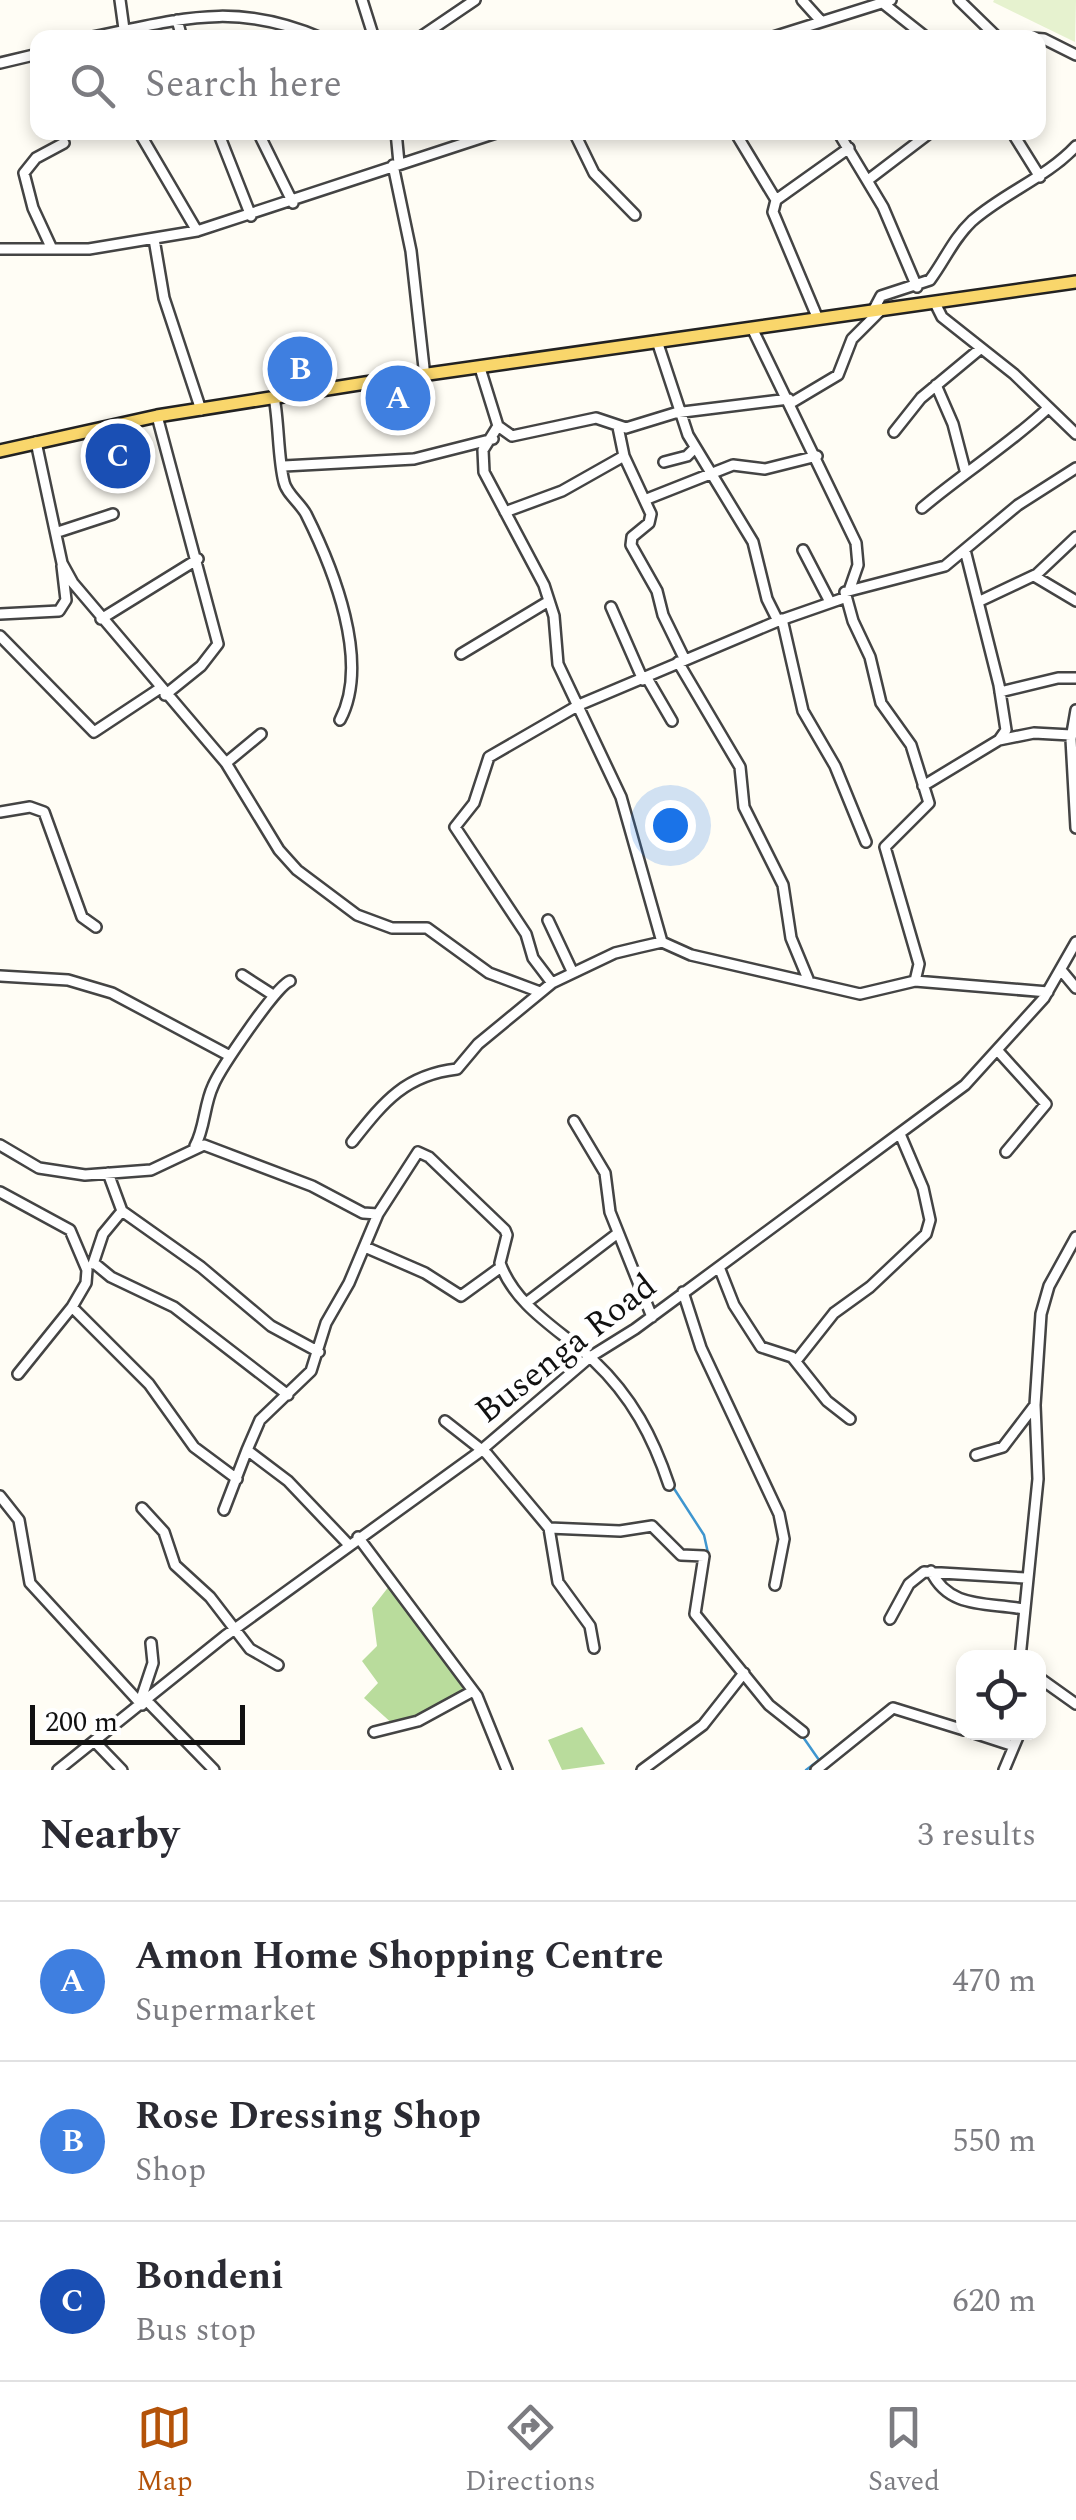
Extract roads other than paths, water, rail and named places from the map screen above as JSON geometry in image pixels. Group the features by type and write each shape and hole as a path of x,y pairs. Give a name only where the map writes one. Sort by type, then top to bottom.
{"main road":[{"path":"0,450 156,416 1076,282"}],"street":[{"path":"120,0 124,30 209,9 241,9 280,18 305,30"},
{"path":"362,0 371,30"},
{"path":"431,30 475,0"},
{"path":"802,0 820,20"},
{"path":"959,0 990,30"},
{"path":"793,30 888,2 918,30"},
{"path":"176,20 179,30"},
{"path":"1046,43 1076,55"},
{"path":"0,63 30,56"},
{"path":"143,140 197,231"},
{"path":"221,140 251,216"},
{"path":"262,140 294,203"},
{"path":"396,140 424,377"},
{"path":"0,249 88,249 197,231 294,203 473,140"},
{"path":"578,140 594,173 635,215"},
{"path":"740,140 776,200 775,227 818,319"},
{"path":"844,140 868,180 917,286"},
{"path":"868,180 921,140"},
{"path":"1017,140 1040,177"},
{"path":"52,249 33,208 24,173 36,158 64,143"},
{"path":"480,368 498,426 512,436 600,418 618,427 680,413 790,401 838,375 852,339 877,311 882,296 930,280 941,258 973,220 1040,177 1076,146"},
{"path":"776,200 849,148"},
{"path":"154,239 164,298 201,410"},
{"path":"935,303 942,317 1014,374 1076,434"},
{"path":"552,982 532,958 526,934 464,846 455,824 474,803 488,757 579,705 780,620 844,598 858,565 856,544 817,456 752,328"},
{"path":"657,341 694,448 753,542 766,599 780,620 803,710 835,766 866,842"},
{"path":"894,432 936,385 980,349"},
{"path":"936,385 961,447 965,470"},
{"path":"274,398 284,484 302,506 340,592 351,666 346,708 340,720"},
{"path":"922,508 965,470 1010,442 1048,409"},
{"path":"0,636 94,732 201,666 218,644 198,559 156,416"},
{"path":"498,426 482,457 489,486 549,600 558,664 629,821 662,942"},
{"path":"618,427 624,456 647,499 651,519 630,540 657,590 682,661 740,767 744,806 783,885 791,938 808,979"},
{"path":"284,466 414,460 493,439"},
{"path":"0,614 58,611 66,600 58,532 36,442"},
{"path":"664,462 687,456 694,448"},
{"path":"504,512 551,496 624,456"},
{"path":"647,499 732,465 765,468 817,456"},
{"path":"850,588 939,568 1018,505 1076,468"},
{"path":"58,532 114,514"},
{"path":"980,601 1034,576 1076,536"},
{"path":"803,550 830,602"},
{"path":"965,550 1000,692 1006,730 1000,740"},
{"path":"101,619 198,559"},
{"path":"62,563 101,619 226,763 288,862 354,913 392,928 427,928 488,974 540,992"},
{"path":"1034,576 1076,601"},
{"path":"844,598 870,657 884,712 911,745 923,786 927,808 885,847 919,964 915,980"},
{"path":"461,654 549,600"},
{"path":"610,607 645,679 672,721"},
{"path":"1000,692 1058,678 1076,678"},
{"path":"1076,710 1071,736 1076,828"},
{"path":"923,786 1000,740 1034,733 1071,736"},
{"path":"226,763 261,734"},
{"path":"0,812 30,807 44,812 82,917 96,927"},
{"path":"548,920 572,971"},
{"path":"352,1142 397,1088 436,1072 457,1070 478,1044 552,982 615,953 662,942 692,955 860,994 915,980 1048,992"},
{"name":"Busenga Road","path":"58,1770 235,1628 481,1450 590,1357 652,1317 965,1086 1048,992 1076,942"},
{"path":"1061,970 1076,988"},
{"path":"242,975 273,996"},
{"path":"0,976 68,980 112,993 230,1056"},
{"path":"195,1146 211,1090 230,1056 273,996 290,980"},
{"path":"998,1052 1046,1104 1006,1152"},
{"path":"574,1121 606,1172 618,1233 652,1317"},
{"path":"796,1361 834,1313 870,1287 926,1234 930,1220 923,1188 900,1134"},
{"path":"0,1146 39,1168 85,1175 151,1170 195,1146 235,1155 363,1213 378,1214"},
{"path":"224,1510 260,1420 311,1371 330,1314 378,1214 403,1171 422,1151 505,1230 501,1267 526,1304 590,1357 647,1424 669,1484"},
{"path":"108,1173 122,1211 201,1266 271,1326 319,1352"},
{"path":"0,1192 70,1230 89,1263 174,1306 288,1395"},
{"path":"18,1374 72,1307 86,1283 89,1263 103,1234 122,1211"},
{"path":"526,1304 618,1233"},
{"path":"1020,1650 1038,1479 1035,1405 1041,1314 1048,1286 1076,1237"},
{"path":"365,1247 425,1273 461,1296 501,1267"},
{"path":"719,1267 755,1340 769,1352 788,1354 827,1401 850,1420"},
{"path":"683,1292 702,1348 778,1514 784,1539 775,1585"},
{"path":"72,1307 149,1384 194,1447 238,1479"},
{"path":"976,1455 1003,1447 1035,1405"},
{"path":"445,1421 481,1450 549,1528 558,1582 590,1626 594,1648"},
{"path":"246,1450 288,1480 348,1544"},
{"path":"0,1496 19,1520 25,1574 30,1584 143,1703 214,1770"},
{"path":"142,1508 164,1532 174,1565 210,1597 250,1649 278,1665"},
{"path":"549,1528 620,1531 652,1526 681,1554 704,1556 695,1614 769,1704 803,1732"},
{"path":"358,1537 474,1691 506,1770"},
{"path":"890,1619 909,1584 931,1572 1026,1578"},
{"path":"931,1572 938,1584 965,1602 1023,1609"},
{"path":"143,1703 153,1663 151,1643"},
{"path":"642,1770 703,1726 744,1672"},
{"path":"1046,1683 1076,1704"},
{"path":"374,1732 418,1721 474,1691"},
{"path":"816,1770 892,1708 956,1728"},
{"path":"996,1740 1014,1746"},
{"path":"1004,1770 1017,1740"},
{"path":"95,1742 122,1770"}],"waterway":[{"path":"637,1405 656,1442"},
{"path":"673,1487 704,1535 708,1553"},
{"path":"878,1715 891,1704 915,1710"},
{"path":"803,1737 819,1760"},
{"path":"806,1770 848,1738"}],"place":[{"name":"Rose Dressing Shop","path":"300,369"},
{"name":"Amon Home Shopping Centre","path":"398,398"},
{"name":"Bondeni","path":"118,456"}]}
